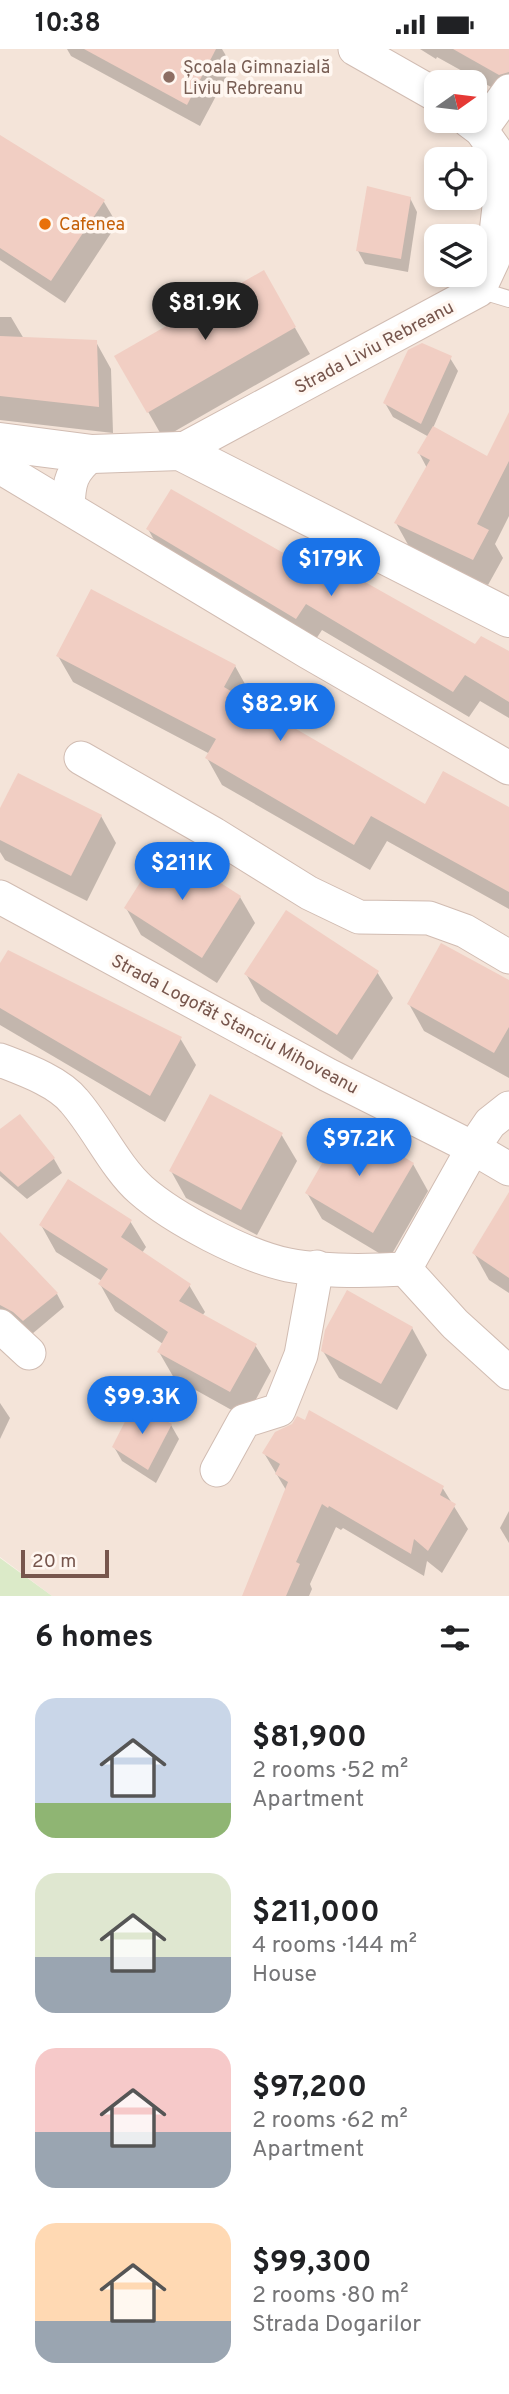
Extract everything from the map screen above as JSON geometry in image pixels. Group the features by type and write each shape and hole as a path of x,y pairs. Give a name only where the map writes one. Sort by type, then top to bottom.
{"street":[{"path":"355,49 424,88"},
{"path":"487,113 509,92"},
{"name":"Strada Liviu Rebreanu","path":"180,451 494,295 493,260 506,164 481,133"},
{"path":"0,442 92,454 180,451 509,618"},
{"path":"68,507 69,482 79,465 92,454"},
{"path":"0,467 308,652 509,768"},
{"path":"81,758 214,834 309,893 359,917 429,918 465,931 509,957"},
{"name":"Strada Logofăt Stanciu Mihoveanu","path":"0,897 328,1075 473,1148 509,1170"},
{"path":"0,1060 38,1075 73,1098 140,1190 178,1217 246,1252 288,1265 367,1271 405,1269"},
{"path":"405,1269 473,1148 490,1123 509,1108"},
{"path":"217,1470 244,1421 279,1410 300,1355 317,1267"},
{"path":"405,1269 455,1324 509,1373"},
{"path":"0,1326 29,1353"}],"shaded area":[{"path":"0,49 509,49 509,1596 52,1596 0,1557"}],"green space":[{"path":"0,1558 52,1596 0,1596"}],"building":[{"name":"Școala Gimnazială Liviu Rebreanu","path":"84,49 216,49 187,105"},
{"path":"453,49 509,49 509,72 499,75"},
{"name":"Cafenea","path":"0,135 105,200 51,281 0,248"},
{"path":"367,186 411,197 401,259 356,251"},
{"path":"264,270 296,327 147,413 114,356"},
{"path":"0,336 97,340 99,407 0,396"},
{"path":"422,343 452,356 421,424 383,403 408,350"},
{"path":"509,412 509,461 477,524 489,530 473,560 394,523 430,460 417,453 433,426 487,456"},
{"path":"171,489 315,571 326,560 475,644 481,636 509,651 509,702 465,675 453,692 306,604 296,619 146,529"},
{"path":"91,589 236,665 224,687 425,804 443,771 509,807 509,892 371,816 354,845 205,758 216,739 56,656"},
{"path":"18,773 102,815 71,876 0,840 0,808"},
{"path":"163,846 241,896 202,958 124,908"},
{"path":"286,910 379,971 337,1035 244,974"},
{"path":"441,943 509,980 509,1027 494,1053 407,1004"},
{"path":"8,950 182,1037 150,1096 0,1008 0,963"},
{"path":"210,1094 283,1133 241,1210 169,1171"},
{"path":"20,1114 55,1158 18,1187 0,1171 0,1129"},
{"path":"345,1123 414,1163 373,1233 305,1193"},
{"path":"68,1179 132,1220 121,1237 191,1284 179,1301 257,1344 230,1392 157,1352 168,1332 98,1284 108,1269 39,1225"},
{"path":"509,1192 509,1278 472,1253"},
{"path":"0,1232 58,1293 23,1321 0,1305"},
{"path":"347,1290 413,1327 381,1384 321,1351 325,1330"},
{"path":"134,1404 172,1424 148,1470 112,1447"},
{"path":"309,1410 444,1486 440,1495 456,1504 428,1551 414,1539 411,1554 322,1504 296,1562 300,1564 286,1596 242,1596 288,1482 275,1474 280,1464 262,1453 275,1432 292,1424 297,1416 305,1420"}],"place":[{"name":"Școala Gimnazială Liviu Rebreanu","path":"169,77"},
{"name":"Cafenea","path":"45,224"}]}
